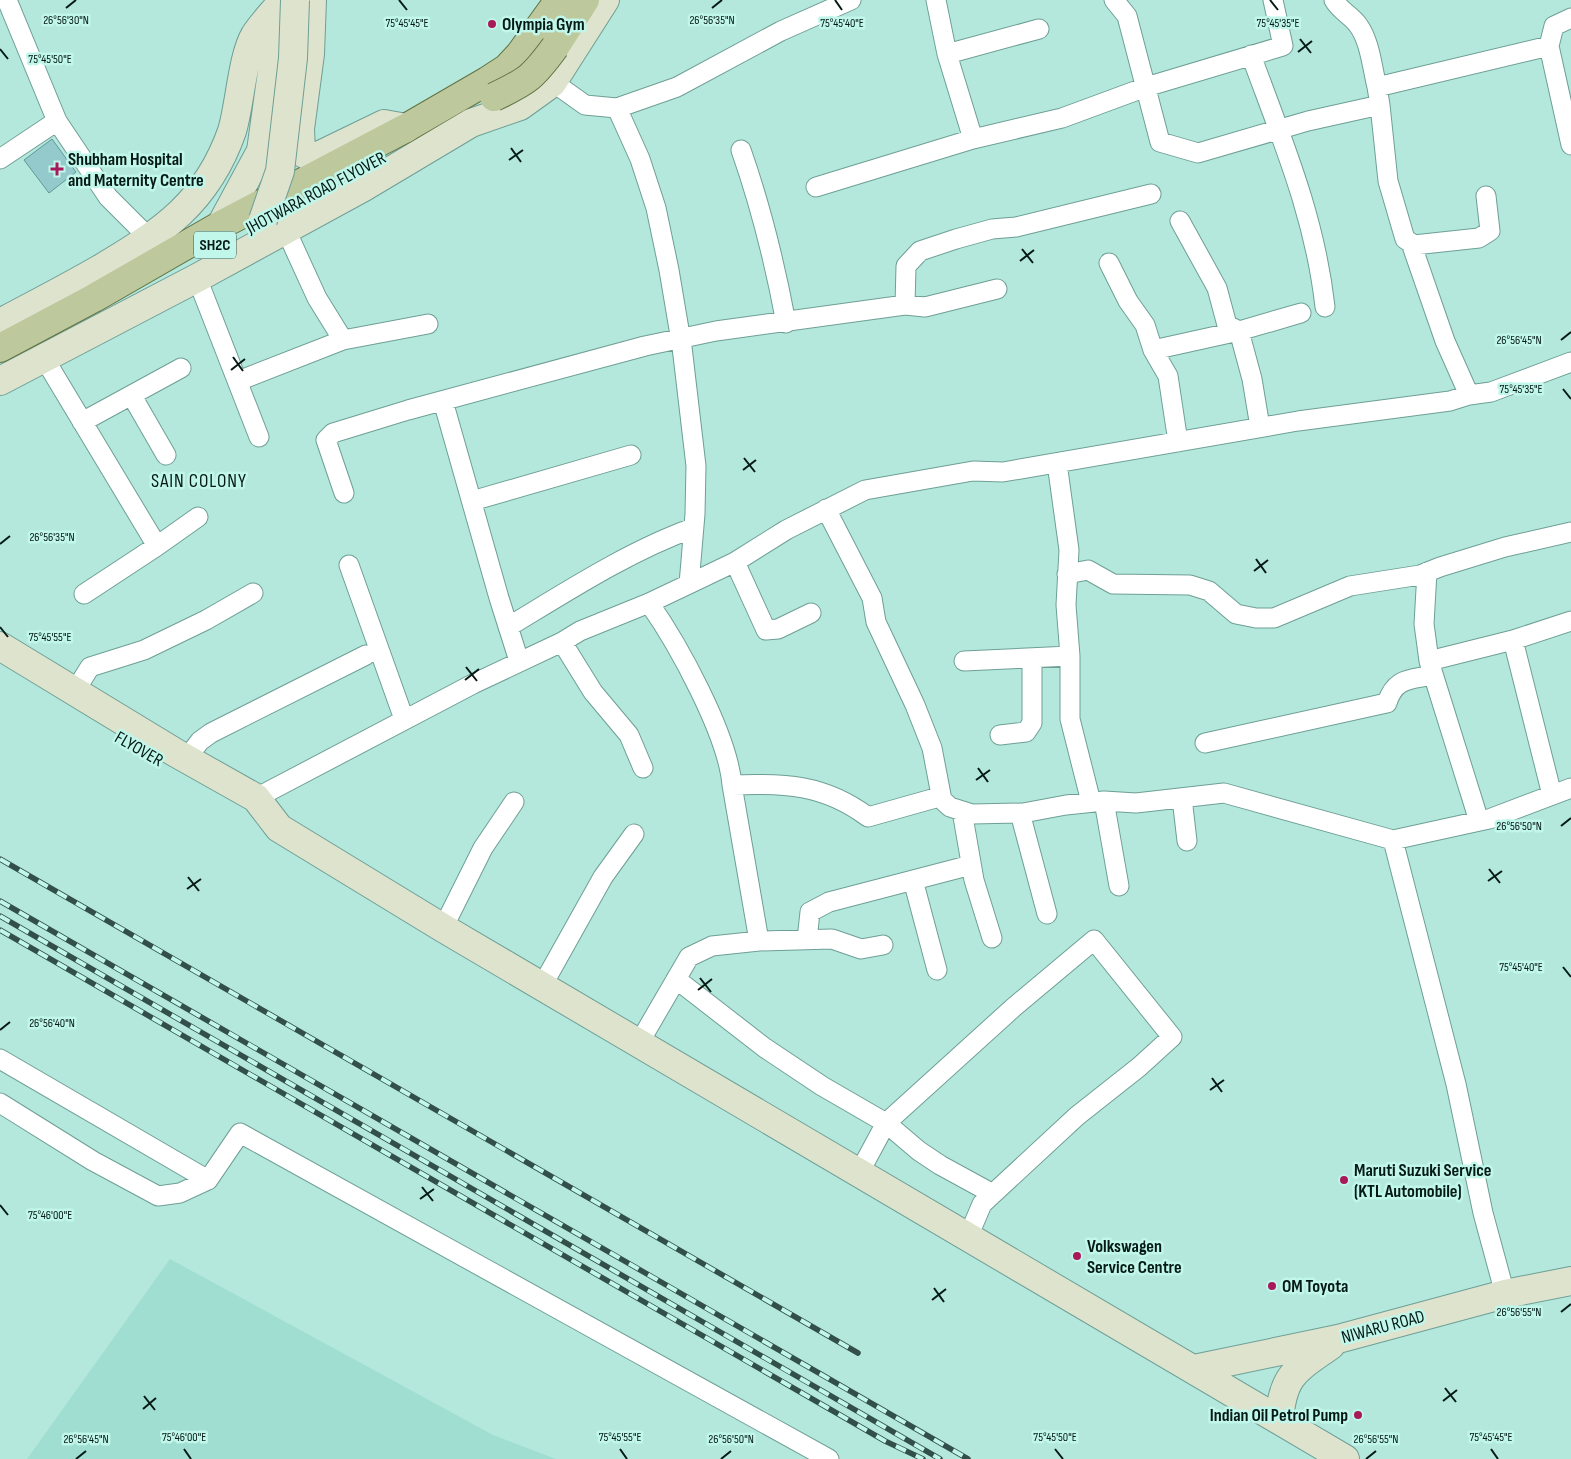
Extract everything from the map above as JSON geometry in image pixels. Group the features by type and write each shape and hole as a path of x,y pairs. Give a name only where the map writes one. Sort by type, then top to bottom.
{"main road":[{"path":"312,0 310,54 300,129 301,152 310,157 320,155 384,124 406,128"},
{"path":"547,38 559,0"},
{"name":"SH2C","path":"490,89 520,54 547,38 585,0"},
{"path":"0,381 197,278 274,224 362,188 471,123 520,106 552,82 605,0"},
{"path":"274,224 293,58 286,1"},
{"path":"221,225 261,150 278,31 286,1"},
{"path":"0,323 58,293 150,239 180,214 205,186 217,167 232,129 254,36 286,1"},
{"name":"SH2C","path":"490,89 524,84 535,74 547,38"},
{"name":"JHOTWARA ROAD FLYOVER","path":"0,348 94,298 221,225 380,140 490,89"},
{"name":"JHOTWARA ROAD FLYOVER","path":"0,362 274,224 447,123 490,89"},
{"path":"0,646 186,759 279,828 443,928 1345,1459"},
{"name":"FLYOVER","path":"0,668 245,801"},
{"name":"NIWARU ROAD","path":"1194,1369 1338,1339 1505,1294 1571,1281"},
{"path":"1279,1420 1281,1396 1289,1380 1301,1366 1338,1339"}],"street":[{"path":"7,0 56,121 108,197 150,239"},
{"path":"520,54 552,82 585,105 617,108 677,87 781,31 847,0"},
{"path":"936,0 947,54 973,139"},
{"path":"1114,0 1127,16 1160,142 1198,154 1378,96 1549,46"},
{"path":"816,187 973,139 1062,118 1146,87 1283,46 1273,0"},
{"path":"1334,0 1338,8 1356,22 1364,33 1378,96 1388,181 1405,239 1414,245 1479,238 1490,231 1486,196"},
{"path":"1571,18 1554,26 1549,46 1571,145"},
{"path":"947,54 1039,29"},
{"path":"1252,55 1305,203 1321,268 1325,307"},
{"path":"617,108 640,159 656,208 680,338 696,466 689,584"},
{"path":"0,159 56,121"},
{"path":"741,150 754,195 765,223 786,323"},
{"path":"905,305 906,266 920,251 992,229 1016,227 1152,194"},
{"path":"1180,221 1217,288 1227,325 1239,331 1252,379 1260,427"},
{"path":"274,224 343,340"},
{"path":"1411,243 1445,341 1469,395"},
{"path":"1108,263 1128,301 1145,324 1153,350 1168,376 1178,442"},
{"path":"197,278 259,437"},
{"path":"344,492 326,440 328,436 443,400 680,338 716,331 786,323 905,305 925,307 997,290"},
{"path":"1153,350 1239,331 1301,313"},
{"path":"238,381 343,340 428,324"},
{"path":"44,358 157,546"},
{"path":"245,801 404,719 562,642 580,631 649,603 735,562 786,530 865,490 923,478 973,472 1002,472 1260,427 1450,401 1469,395 1491,392 1571,362"},
{"path":"82,422 181,368"},
{"path":"132,396 166,455"},
{"path":"443,400 508,627 520,661"},
{"path":"472,501 631,455"},
{"path":"1057,463 1069,550 1066,605 1070,656 1070,719 1097,802 1119,886"},
{"path":"826,509 872,598 876,622 915,705 932,748 942,800"},
{"path":"84,594 198,517"},
{"path":"508,627 591,577 693,528"},
{"path":"1067,574 1088,570 1113,584 1190,585 1209,591 1236,614 1256,618 1274,618 1350,586 1427,572 1505,547 1571,532"},
{"path":"735,562 766,630 778,629 811,613"},
{"path":"349,565 404,719"},
{"path":"1427,572 1424,624 1431,668 1478,821"},
{"path":"75,691 90,667 144,650 206,620 253,593"},
{"path":"649,603 690,672 708,710 727,762 758,941"},
{"path":"1205,744 1382,704 1387,702 1390,691 1399,682 1431,668 1571,621"},
{"path":"1513,640 1552,795"},
{"path":"562,642 593,692 629,735 643,768"},
{"path":"186,759 200,741 211,733 366,655"},
{"path":"964,661 1070,656"},
{"path":"1000,735 1026,732 1032,723 1032,658"},
{"path":"732,784 780,783 823,793 853,806 868,817 939,797 950,807 972,814 1020,813 1097,802 1136,803 1224,793 1393,840 1478,821 1571,788"},
{"path":"1182,798 1187,841"},
{"path":"443,928 483,848 514,802"},
{"path":"962,811 970,865 992,938"},
{"path":"1020,813 1047,914"},
{"path":"542,986 603,878 634,834"},
{"path":"1393,840 1456,1084 1483,1213 1505,1294"},
{"path":"807,940 810,912 829,902 970,865"},
{"path":"913,880 937,970"},
{"path":"639,1043 689,957 699,951 712,946 758,941 832,939 861,949 883,945"},
{"path":"859,1172 886,1123 1014,1007 1094,940 1172,1037 1138,1068 1077,1116 982,1204 968,1237"},
{"path":"676,979 765,1048 822,1086 886,1123 918,1151 993,1194"},
{"path":"0,1059 208,1180"},
{"path":"0,1103 158,1196 180,1193 208,1180 240,1133 829,1459"}],"shaded area":[{"path":"170,1259 493,1435 556,1459 27,1459"}],"building":[{"path":"52,139 76,172 49,193 24,160"}],"railway":[{"path":"0,859 858,1353"},
{"path":"0,901 968,1459"},
{"path":"0,916 940,1459"},
{"path":"0,930 885,1441 923,1459"}],"place":[{"name":"Olympia Gym","path":"492,24"},
{"name":"Shubham Hospital and Maternity Centre","path":"57,169"},
{"name":"Maruti Suzuki Service (KTL Automobile)","path":"1344,1180"},
{"name":"Volkswagen Service Centre","path":"1077,1256"},
{"name":"OM Toyota","path":"1272,1286"},
{"name":"Indian Oil Petrol Pump","path":"1358,1415"}],"district":[{"name":"SAIN COLONY","path":"199,481"}]}
